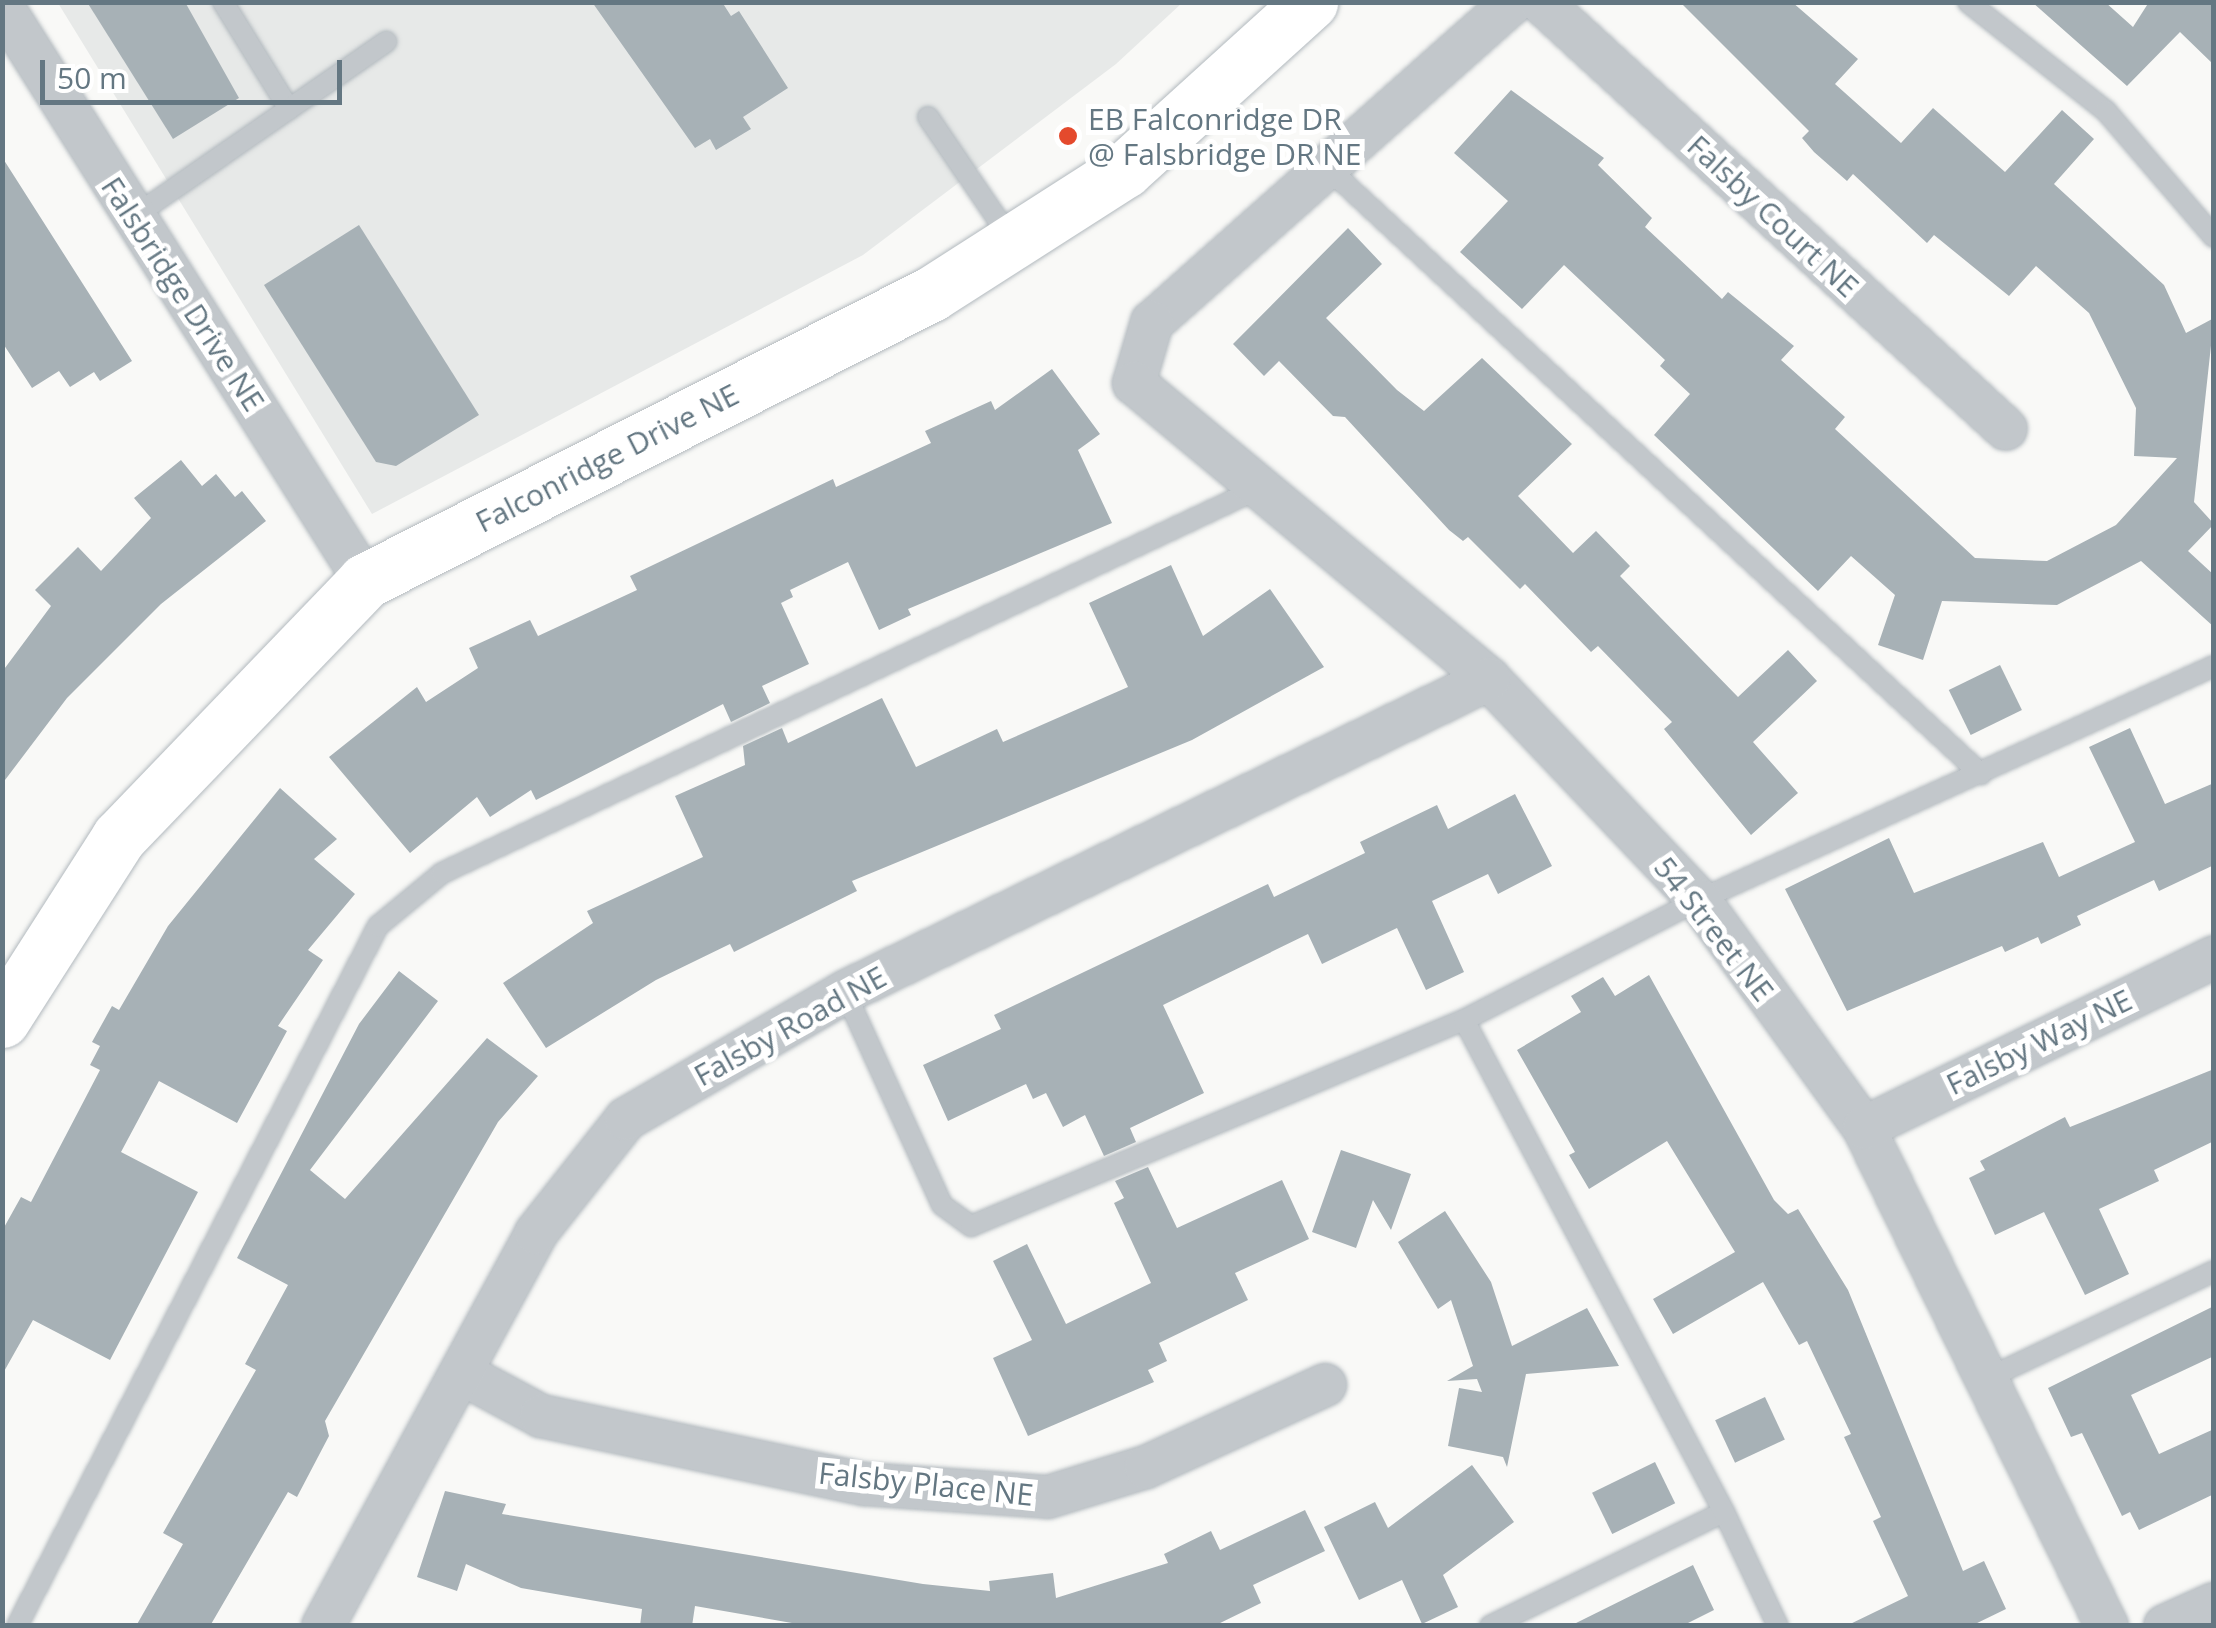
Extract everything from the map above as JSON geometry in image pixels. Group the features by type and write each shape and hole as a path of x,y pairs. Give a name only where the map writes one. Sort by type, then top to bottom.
{"street":[{"name":"Falconridge Drive NE","path":"2,1020 119,837 365,581 931,294 1125,170 1310,2"},
{"path":"1331,170 1513,2"},
{"name":"Falsby Court NE","path":"1541,2 2006,429"},
{"name":"Falsbridge Drive NE","path":"2,6 365,581"},
{"name":"54 Street NE","path":"1331,170 1152,322 1134,383 1255,490 1489,679 1699,900 1864,1128 2106,1626"},
{"name":"Falsby Road NE","path":"323,1626 536,1234 626,1119 846,992 1489,679"},
{"name":"Falsby Way NE","path":"1864,1128 2214,957"},
{"name":"Falsby Place NE","path":"461,1373 541,1416 864,1484 1048,1497 1146,1467 1325,1385"},
{"path":"2166,1626 2214,1604"}],"lane":[{"path":"223,2 288,109"},
{"path":"1968,2 2106,111 2214,237"},
{"path":"133,216 386,42"},
{"path":"928,117 1013,242"},
{"path":"1331,170 1981,774"},
{"path":"17,1626 378,926 442,873 1255,490"},
{"path":"846,992 942,1205 971,1226 1464,1020 1699,900 2214,666"},
{"path":"1464,1020 1724,1512 1778,1626"},
{"path":"1988,1378 2214,1271"},
{"path":"1490,1626 1724,1512"}],"shaded area":[{"path":"58,3 1182,3 1116,64 863,255 372,514"}],"building":[{"path":"87,2 185,2 239,98 173,139"},
{"path":"592,2 722,2 731,16 739,11 788,88 743,117 751,129 716,150 710,139 695,148"},
{"path":"1680,2 1792,2 1858,59 1835,84 1901,143 1933,108 2005,172 2062,110 2094,139 2054,184 2164,285 2186,333 2214,318 2194,502 2214,524 2188,551 2214,575 2214,627 2141,561 2057,605 1942,601 1923,660 1878,645 1895,595 1851,556 1818,591 1654,435 1690,394 1660,366 1665,360 1564,265 1522,309 1460,252 1508,201 1454,153 1511,90 1604,158 1598,165 1652,218 1645,227 1722,299 1728,292 1794,346 1781,360 1845,417 1835,429 1975,558 2047,561 2116,525 2177,458 2134,456 2136,408 2089,313 2036,266 2009,296 1934,235 1927,243 1853,174 1847,181 1814,152 1802,138 1809,131"},
{"path":"2032,2 2105,2 2133,27 2149,2 2214,2 2214,65 2180,32 2127,86"},
{"path":"2,157 132,361 100,381 94,372 70,387 59,371 32,388 2,342"},
{"path":"359,225 479,415 396,466 376,462 264,285"},
{"path":"1348,228 1382,264 1326,318 1397,390 1424,411 1482,358 1572,444 1518,496 1573,553 1596,531 1630,566 1620,576 1738,697 1788,650 1817,681 1753,742 1798,793 1751,835 1664,729 1672,722 1598,646 1591,652 1525,584 1520,589 1468,537 1463,541 1449,530 1345,417 1333,416 1279,361 1264,376 1233,344"},
{"path":"1052,369 1100,434 1078,450 1112,523 908,609 911,615 879,630 848,562 790,590 793,597 781,603 809,664 762,686 770,703 731,722 723,704 536,800 531,790 490,817 477,797 410,853 329,757 417,687 426,702 478,668 469,648 530,620 538,636 637,590 630,576 833,479 836,487 931,443 925,431 991,401 995,410"},
{"path":"181,460 202,486 216,474 235,497 242,491 266,521 161,604 67,698 2,784 2,672 51,606 35,590 78,547 101,571 151,518 134,498"},
{"path":"1171,565 1203,636 1270,589 1324,667 1192,740 852,881 857,891 734,952 730,944 656,980 546,1048 503,983 593,923 587,911 703,857 675,796 745,765 743,746 782,728 788,743 882,698 916,767 997,729 1003,742 1128,687 1089,603"},
{"path":"2000,665 2022,710 1971,735 1949,690"},
{"path":"2130,728 2165,804 2214,783 2214,865 2159,891 2154,880 2077,916 2081,925 2041,944 2038,937 2005,952 2002,946 1847,1011 1785,889 1889,838 1914,893 2043,842 2059,877 2135,842 2089,747"},
{"path":"280,788 337,839 314,859 355,894 308,950 323,960 278,1026 287,1031 237,1123 159,1081 121,1152 198,1192 110,1360 33,1320 2,1375 2,1231 21,1197 31,1202 100,1070 90,1065 100,1046 92,1042 112,1006 119,1010 168,926"},
{"path":"1515,794 1552,866 1498,894 1488,874 1432,901 1464,972 1426,990 1397,928 1322,964 1308,934 1163,1005 1204,1093 1130,1128 1136,1142 1104,1156 1085,1115 1063,1127 1046,1093 1033,1099 1026,1084 948,1121 923,1065 1001,1029 994,1015 1268,884 1274,897 1365,853 1360,842 1437,805 1448,829"},
{"path":"399,971 438,1001 310,1170 345,1199 487,1038 538,1076 498,1122 325,1421 329,1436 297,1497 288,1492 210,1626 136,1626 183,1544 163,1533 256,1370 245,1364 288,1285 237,1258 359,1024"},
{"path":"1649,975 1774,1200 1788,1214 1798,1209 1848,1290 1963,1571 1984,1561 2006,1609 1971,1626 1846,1626 1908,1596 1873,1521 1881,1517 1844,1437 1851,1434 1807,1341 1799,1345 1763,1282 1673,1334 1653,1299 1735,1252 1667,1141 1589,1189 1569,1155 1575,1152 1517,1050 1581,1012 1571,996 1603,977 1615,996"},
{"path":"2214,1069 2214,1141 2154,1170 2159,1181 2099,1209 2129,1274 2085,1295 2044,1212 1995,1235 1969,1178 1985,1170 1980,1161 2065,1117 2070,1127"},
{"path":"1341,1150 1411,1174 1391,1230 1373,1200 1356,1248 1312,1232"},
{"path":"1148,1167 1177,1228 1282,1180 1309,1239 1235,1273 1248,1300 1159,1343 1167,1361 1148,1370 1154,1382 1028,1436 993,1358 1032,1340 993,1261 1027,1244 1066,1324 1151,1283 1114,1203 1124,1198 1115,1181"},
{"path":"1445,1211 1491,1282 1512,1346 1587,1308 1619,1366 1526,1374 1507,1467 1503,1457 1448,1446 1459,1388 1482,1392 1477,1379 1447,1381 1473,1366 1451,1300 1438,1309 1398,1242"},
{"path":"2214,1306 2214,1356 2131,1395 2159,1454 2214,1429 2214,1494 2139,1530 2130,1512 2122,1516 2082,1433 2071,1437 2048,1388"},
{"path":"1765,1397 1785,1440 1735,1463 1715,1420"},
{"path":"1655,1462 1675,1503 1612,1534 1592,1493"},
{"path":"1472,1465 1514,1522 1443,1575 1458,1607 1422,1624 1402,1580 1359,1600 1324,1527 1375,1502 1388,1528"},
{"path":"445,1491 506,1504 502,1514 923,1584 990,1591 989,1581 1053,1573 1056,1598 1168,1563 1164,1554 1211,1531 1220,1550 1305,1510 1325,1551 1253,1585 1261,1603 1214,1626 809,1626 695,1606 692,1626 640,1626 642,1609 521,1588 466,1564 457,1591 417,1577"},
{"path":"1693,1565 1714,1610 1682,1626 1570,1626"}],"place":[{"name":"EB Falconridge DR @ Falsbridge DR NE","path":"1068,136"}]}
